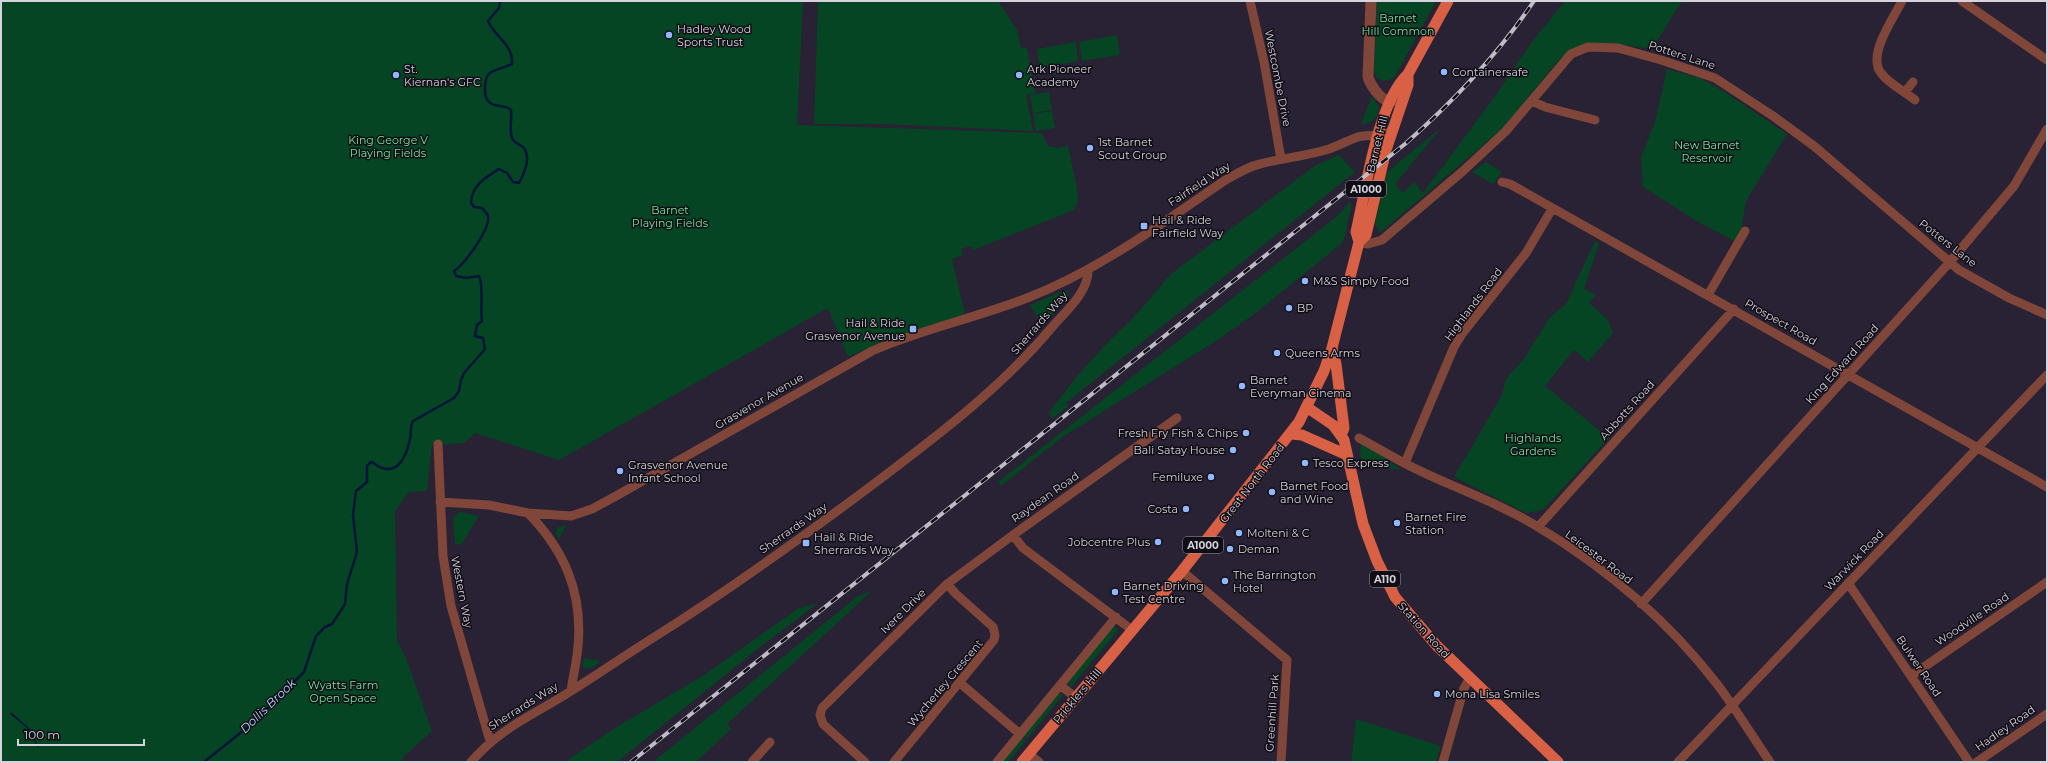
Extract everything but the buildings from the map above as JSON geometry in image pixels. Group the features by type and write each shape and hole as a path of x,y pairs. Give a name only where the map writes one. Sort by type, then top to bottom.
{"main road":[{"name":"Barnet Hill","path":"1360,242 1356,232 1380,136 1396,99 1408,85 1408,74 1448,1"},
{"name":"Barnet Hill","path":"1308,408 1332,348 1360,242 1366,234 1386,150 1393,128 1396,99"},
{"name":"A110","path":"1332,348 1336,364 1344,428 1341,435"},
{"name":"Great North Road","path":"1132,630 1182,571 1291,434 1308,408"},
{"name":"Station Road","path":"1308,408 1333,425 1341,435 1363,524 1377,561 1395,596 1432,641 1558,762"},
{"path":"1291,434 1302,435 1347,455"},
{"name":"Pricklers Hill","path":"1025,758 1132,630"}],"street":[{"name":"Westcombe Drive","path":"1250,1 1265,69 1281,159"},
{"path":"1371,1 1367,73 1369,81 1384,99 1396,99"},
{"path":"1902,1 1879,46 1876,60 1881,73 1915,100"},
{"path":"1962,1 2047,60"},
{"name":"Potters Lane","path":"1360,242 1374,243 1386,237 1478,158 1506,131 1571,54 1588,47 1618,48 1633,51 1715,78 1773,116 1814,146 1949,263 1992,289 2047,315"},
{"path":"1905,92 1914,82"},
{"path":"1532,101 1545,107 1594,120"},
{"path":"1386,150 1380,136 1393,128"},
{"name":"King Edward Road","path":"1641,604 1949,263 2014,186 2047,129"},
{"name":"Fairfield Way","path":"1088,270 1111,257 1224,181 1259,164 1330,148 1365,134 1380,136"},
{"name":"Prospect Road","path":"1502,182 1510,184 1552,209 1734,309 2047,487"},
{"name":"Highlands Road","path":"1405,463 1454,347 1462,334 1526,253 1552,209"},
{"path":"1708,295 1745,231"},
{"name":"Grasvenor Avenue","path":"440,502 489,505 528,513 559,517 575,516 592,509 872,351 914,335 1026,298 1088,270"},
{"name":"Sherrards Way","path":"471,762 490,741 503,730 571,691 679,621 805,534 973,406 1000,383 1048,332 1084,288 1088,278 1088,270"},
{"name":"Abbotts Road","path":"1538,527 1734,309"},
{"name":"Warwick Road","path":"1678,762 2047,375"},
{"name":"Raydean Road","path":"1132,630 1023,548 1012,535 1177,418"},
{"name":"Leicester Road","path":"1359,438 1405,463 1496,504 1538,527 1585,559 1660,620 1688,649 1718,685 1770,762"},
{"name":"Western Way","path":"438,444 442,556 451,606 490,741"},
{"path":"528,513 540,525 558,549 570,573 575,592 579,645 571,691"},
{"name":"Ivere Drive","path":"866,762 823,724 820,715 824,705 947,584 1012,535"},
{"name":"Greenhill Park","path":"1182,571 1287,660 1281,762"},
{"name":"Woodville Road","path":"1911,676 2047,582"},
{"name":"Bulwer Road","path":"1848,583 1969,762"},
{"name":"Wycherley Crescent","path":"894,762 992,644 995,632 991,625 947,584"},
{"path":"997,762 1116,617"},
{"path":"1443,762 1464,688 1470,678"},
{"path":"960,683 1020,734"},
{"path":"1060,685 1075,697"},
{"name":"Hadley Road","path":"1977,762 2047,714"},
{"path":"752,762 770,742"},
{"path":"1025,758 1039,762"}],"green space":[{"path":"1,1 803,1 797,125 1041,133 1048,146 1058,148 1068,146 1077,188 1078,201 1074,210 973,250 971,246 961,249 963,255 952,259 965,314 890,338 848,357 828,308 559,460 475,433 464,443 432,445 427,491 409,492 395,511 397,641 406,658 432,731 404,756 401,762 1,762"},
{"path":"818,1 998,1 1017,30 1021,48 1027,48 1035,93 1026,95 1033,131 883,124 814,124"},
{"name":"Barnet Hill Common","path":"1377,1 1436,1 1394,78 1385,81 1377,78 1374,71"},
{"path":"1565,1 1682,1 1652,49 1615,44 1566,54 1557,62 1503,128 1380,233 1375,224 1387,172 1441,128 1395,184 1403,193 1414,182 1423,193 1496,95 1532,42"},
{"path":"1117,35 1120,55 1082,61 1079,42"},
{"path":"1076,42 1078,61 1040,68 1037,49"},
{"name":"New Barnet Reservoir","path":"1667,69 1700,78 1723,91 1787,134 1746,201 1741,232 1734,241 1697,221 1643,187 1641,157 1655,122"},
{"path":"1049,92 1052,110 1033,113 1030,95"},
{"path":"1372,96 1379,107 1376,117 1369,123 1361,125"},
{"path":"1052,111 1055,128 1036,131 1033,114"},
{"path":"1339,155 1355,172 1066,403 1067,407 1052,419 1049,412 1078,375 1111,339 1133,318 1171,274 1316,165"},
{"path":"1486,162 1502,172 1493,184 1472,172"},
{"path":"1352,202 1345,236 1341,244 1253,315 1216,341 1061,438 1001,486 998,482 1335,218 1349,203"},
{"name":"Highlands Gardens","path":"1595,241 1599,243 1584,289 1596,295 1589,303 1608,320 1613,333 1588,362 1574,350 1545,386 1609,438 1543,510 1526,513 1454,477 1502,395 1505,382 1509,375 1524,359 1549,318 1566,304"},
{"path":"1065,290 1068,291 1069,296 1043,325 1030,305"},
{"path":"1361,444 1365,444 1401,470 1362,465 1360,451"},
{"path":"459,512 479,516 461,545 455,544 453,518"},
{"path":"566,525 559,539 556,534 557,528"},
{"path":"873,590 727,724 731,729 696,762 653,762 858,596"},
{"path":"818,603 759,648 617,762 565,762 610,731 704,675 799,608"},
{"path":"1113,627 1119,629 1071,687 1069,685 1069,680"},
{"path":"584,658 600,662 592,668 585,669 582,664"},
{"path":"1059,693 1063,695 1027,739 1023,735"},
{"path":"1356,719 1441,746 1436,762 1351,762"},
{"path":"1022,737 1026,740 1008,762 1001,762"}],"water":[{"path":"11,712 30,729 39,748 27,728 10,714"}],"waterway":[{"name":"Dollis Brook","path":"204,762 254,722 304,672 316,636 325,627 332,624 345,604 347,584 357,552 353,515 356,491 367,482 367,466 371,462 388,469 394,468 398,465 405,456 411,437 411,426 413,421 454,398 459,391 464,373 485,349 483,338 475,336 477,325 482,321 481,285 479,276 466,278 456,276 454,271 464,262 476,246 488,222 488,216 485,211 482,208 474,207 471,203 476,187 484,179 499,169 507,173 513,182 519,183 527,161 524,148 512,138 511,110 507,107 497,106 490,103 485,95 485,83 489,74 512,64 510,51 488,21 499,8 500,1"}],"railway":[{"path":"631,762 1405,144 1441,111 1474,77 1490,59 1534,1"}],"place":[{"name":"Hadley Wood Sports Trust","path":"669,35"},
{"name":"Containersafe","path":"1444,72"},
{"name":"St. Kiernan's GFC","path":"396,75"},
{"name":"Ark Pioneer Academy","path":"1019,75"},
{"name":"1st Barnet Scout Group","path":"1090,148"},
{"name":"Hail & Ride Fairfield Way","path":"1144,226"},
{"name":"M&S Simply Food","path":"1305,281"},
{"name":"BP","path":"1289,308"},
{"name":"Hail & Ride Grasvenor Avenue","path":"913,329"},
{"name":"Queens Arms","path":"1277,353"},
{"name":"Barnet Everyman Cinema","path":"1242,386"},
{"name":"Fresh Fry Fish & Chips","path":"1246,433"},
{"name":"Bali Satay House","path":"1233,450"},
{"name":"Tesco Express","path":"1305,463"},
{"name":"Grasvenor Avenue Infant School","path":"620,471"},
{"name":"Femiluxe","path":"1211,477"},
{"name":"Barnet Food and Wine","path":"1272,492"},
{"name":"Costa","path":"1186,509"},
{"name":"Barnet Fire Station","path":"1397,523"},
{"name":"Molteni & C","path":"1239,533"},
{"name":"Jobcentre Plus","path":"1158,542"},
{"name":"Hail & Ride Sherrards Way","path":"806,543"},
{"name":"Deman","path":"1230,549"},
{"name":"The Barrington Hotel","path":"1225,581"},
{"name":"Barnet Driving Test Centre","path":"1115,592"},
{"name":"Mona Lisa Smiles","path":"1437,694"}],"park label":[{"name":"King George V Playing Fields","path":"388,146"},
{"name":"Barnet Playing Fields","path":"670,216"},
{"name":"Wyatts Farm Open Space","path":"343,691"}]}
